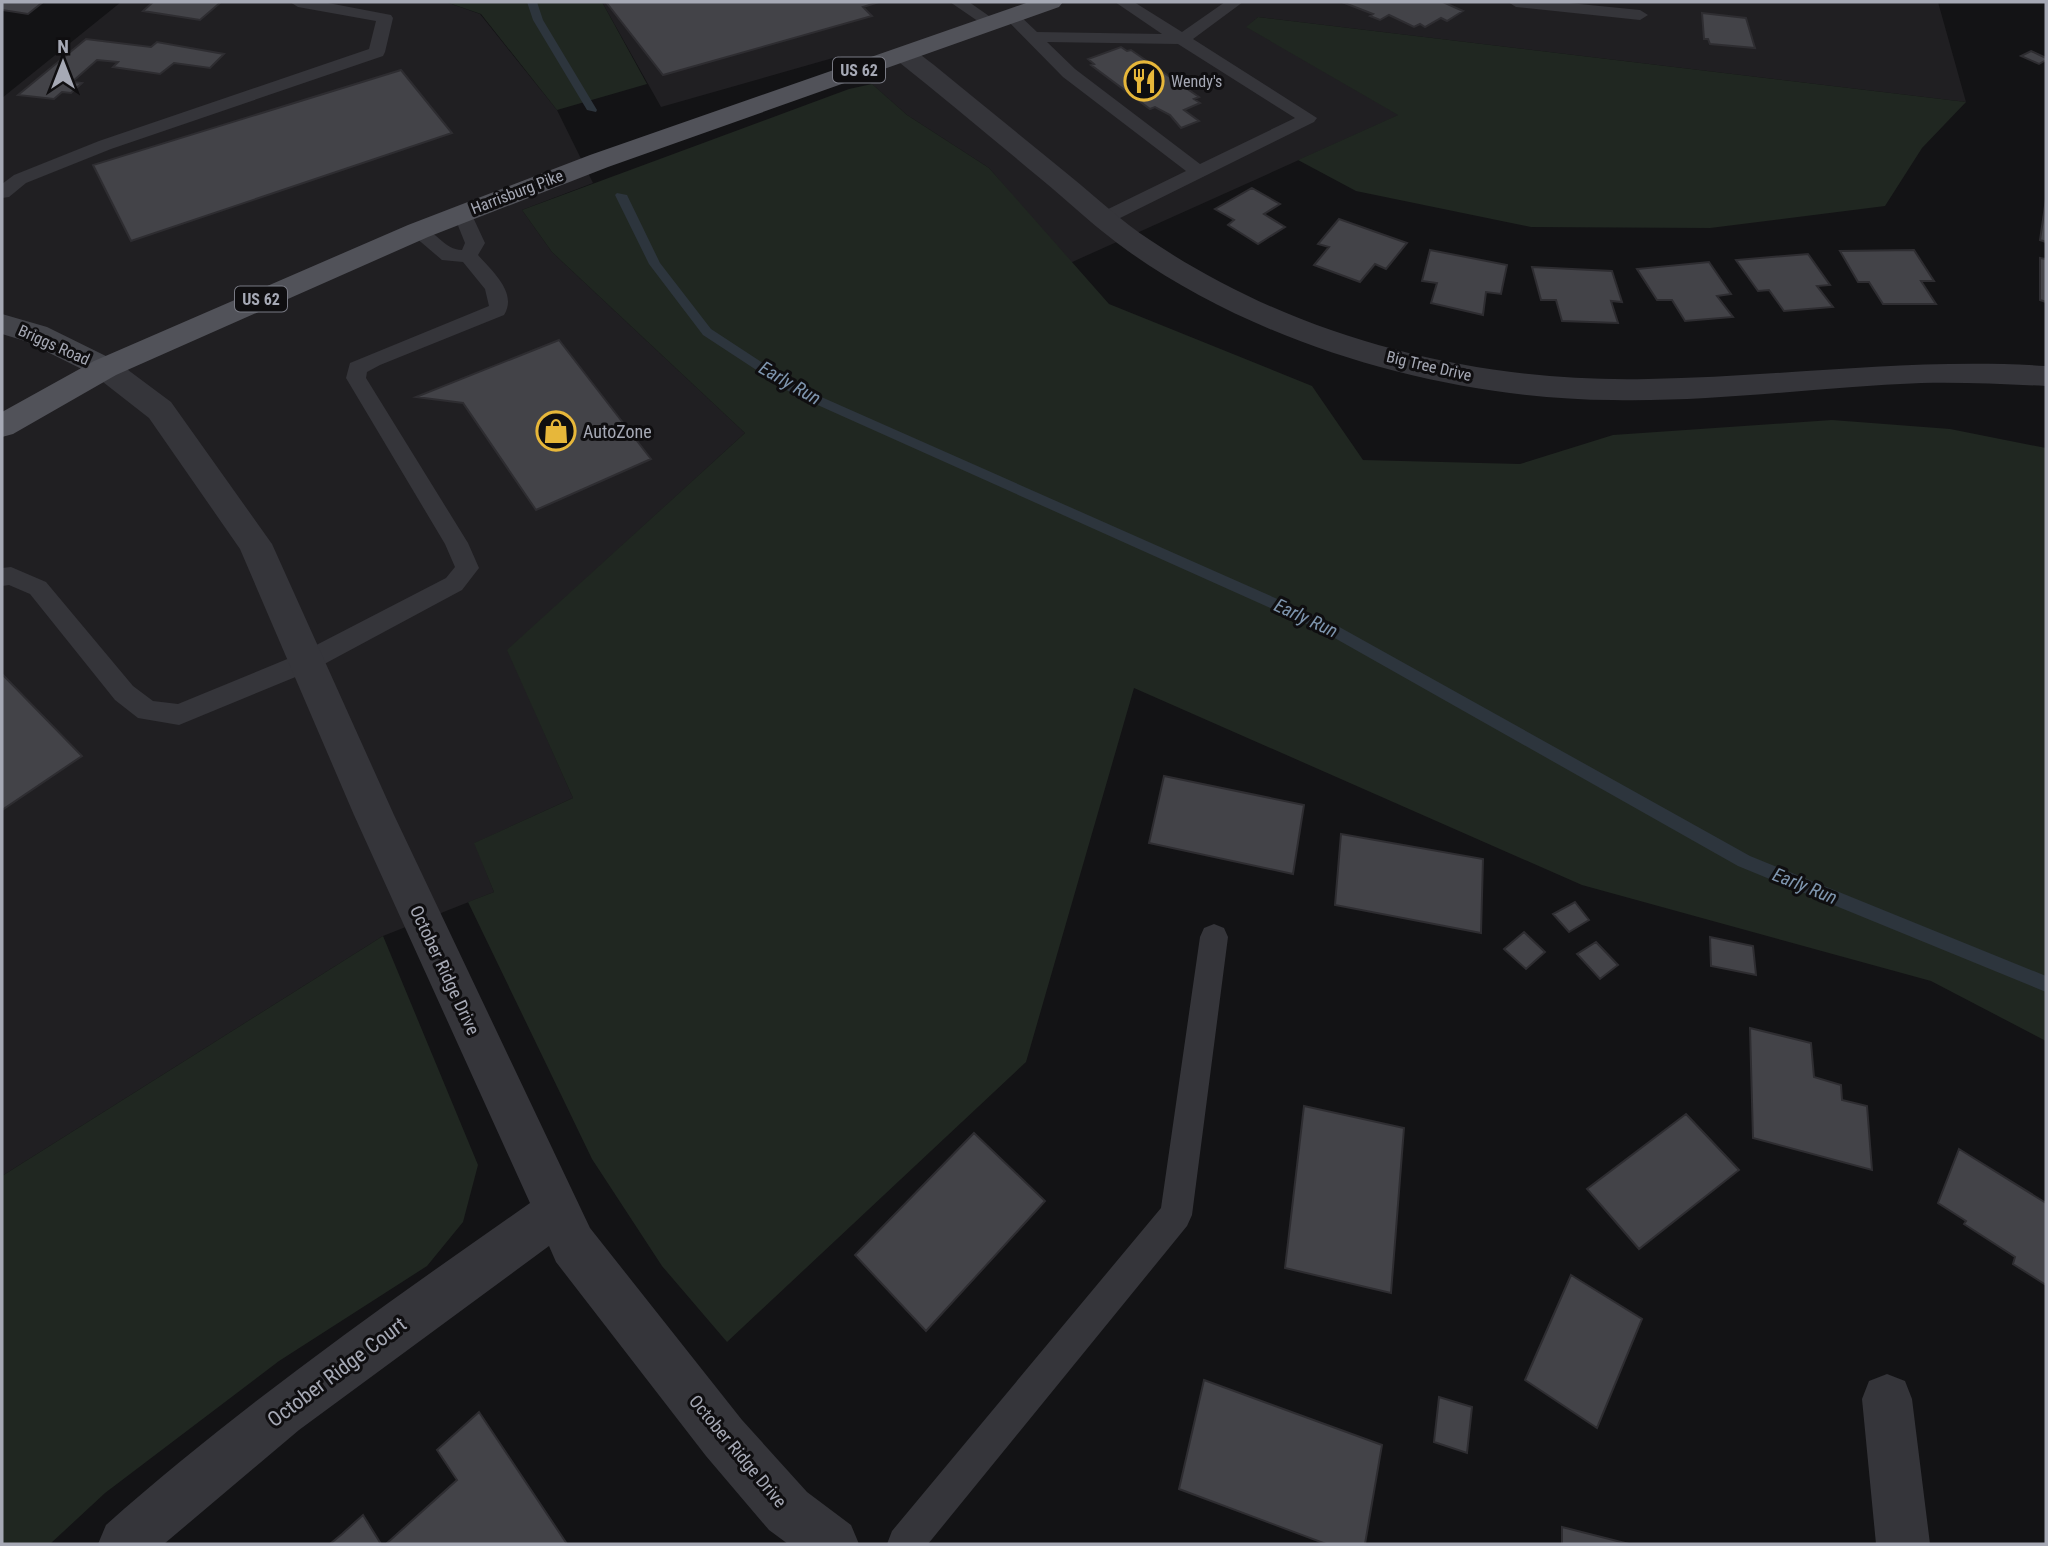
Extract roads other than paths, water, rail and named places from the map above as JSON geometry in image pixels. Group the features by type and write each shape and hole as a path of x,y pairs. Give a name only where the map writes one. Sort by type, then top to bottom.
{"main road":[{"name":"Harrisburg Pike","path":"2,425 105,368 418,231 599,161 1051,2"}],"street":[{"name":"Big Tree Drive","path":"904,54 1140,247 1185,275 1245,306 1305,331 1377,354 1469,376 1609,390 1714,388 1905,374 1983,372 2046,376"},
{"name":"Briggs Road","path":"2,324 36,334 105,368"},
{"name":"October Ridge Drive","path":"105,368 160,410 255,544 374,815 573,1245 724,1438 788,1511 831,1544"},
{"name":"October Ridge Court","path":"125,1544 176,1497 350,1360 557,1212"},
{"path":"1887,1399 1903,1544"}],"lane":[{"path":"2,193 20,179 105,145 377,52 385,18 298,2"},
{"path":"958,2 1033,37 1069,73 1198,171"},
{"path":"1105,218 1308,118 1123,2"},
{"path":"1033,37 1182,39 1235,2"},
{"path":"1516,2 1640,15"},
{"path":"462,214 475,243 468,256"},
{"path":"418,231 449,256 468,256"},
{"path":"2,577 11,576 38,588 124,693 147,711 178,715 306,662 454,584 467,568 456,543 356,378 357,368 373,360 497,310 500,296 468,256"},
{"path":"905,1544 1176,1215 1213,937"}],"waterway":[{"name":"Early Run","path":"532,2 538,20 592,110"},
{"name":"Early Run","path":"621,195 655,264 707,332 797,391 1329,628 1744,861 2046,984"}],"place":[{"name":"Wendy's","path":"1144,81"},
{"name":"AutoZone","path":"556,431"}]}
